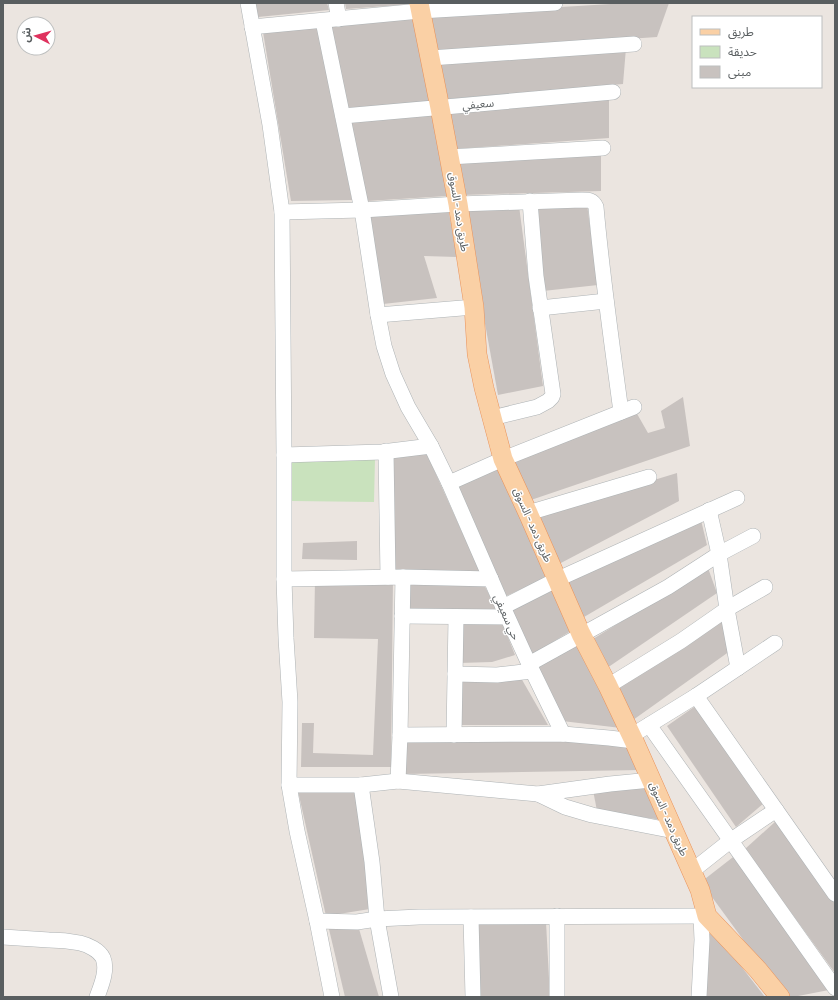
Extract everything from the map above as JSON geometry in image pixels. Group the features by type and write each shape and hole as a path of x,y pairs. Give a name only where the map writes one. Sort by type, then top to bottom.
{"main road":[{"name":"طريق دمد - السوق","path":"419,7 458,204 474,307 477,354 484,388 503,459 582,634 633,739 692,871 700,890 704,916 758,970 780,997"}],"street":[{"path":"248,3 270,125 282,212 284,579 290,702 289,785 297,831 332,997"},
{"path":"336,3 339,19"},
{"path":"252,27 323,21 419,7 555,3"},
{"name":"حي سعيفي","path":"323,21 362,210 384,346 393,374 408,407 431,446 449,483 505,612 563,734"},
{"path":"430,58 634,44"},
{"name":"سعيفي","path":"343,116 613,92"},
{"path":"450,158 603,148"},
{"path":"282,212 362,210 530,201 591,200 594,203 596,207 606,301 628,409 503,459 449,483"},
{"path":"492,418 537,407 544,404 552,397 553,394 536,276 530,201"},
{"path":"540,308 606,301"},
{"path":"378,315 474,307"},
{"path":"284,455 386,451 431,446"},
{"path":"386,451 388,577"},
{"path":"528,512 649,477"},
{"path":"402,616 456,618 505,612 558,579 737,498"},
{"path":"709,510 719,554 738,668"},
{"path":"455,674 497,675 530,667 582,634 668,587 719,554 753,536"},
{"path":"284,579 388,577 491,579"},
{"path":"398,781 403,577"},
{"path":"608,686 727,609 765,588"},
{"path":"454,735 456,618"},
{"path":"400,735 563,734 633,739 649,725 696,696 774,643"},
{"path":"696,696 835,894"},
{"path":"649,725 835,988"},
{"path":"289,785 361,785 398,781 538,794 651,780"},
{"path":"361,785 372,862 377,919 391,997"},
{"path":"538,794 565,807 592,815 674,831"},
{"path":"692,871 730,841 776,810"},
{"path":"556,997 557,916"},
{"path":"317,921 357,922 377,919 471,917 704,916 699,997"},
{"path":"471,917 473,997"},
{"path":"3,937 82,943 99,952 103,958 104,974 101,987 96,997"}],"green space":[{"path":"375,459 374,502 292,501 292,460"}],"building":[{"path":"255,3 327,3 329,10 258,17"},
{"path":"345,3 413,3 413,4 346,9"},
{"path":"627,3 669,3 657,37 438,52 430,15"},
{"path":"414,16 431,101 348,110 331,25"},
{"path":"319,27 352,200 291,201 263,32"},
{"path":"626,48 623,84 446,99 438,63"},
{"path":"609,96 609,138 454,149 447,112"},
{"path":"434,114 447,196 367,201 351,123"},
{"path":"601,153 601,191 462,195 457,162"},
{"path":"587,204 598,285 543,291 535,208"},
{"path":"519,206 543,386 498,395 464,208"},
{"path":"448,207 457,257 424,256 437,298 383,304 366,213"},
{"path":"683,397 690,446 528,501 510,462 636,412 648,433 665,428 661,411"},
{"path":"426,452 480,572 392,571 392,454"},
{"path":"498,466 549,576 504,597 455,486"},
{"path":"677,473 679,501 559,564 536,516"},
{"path":"701,520 707,545 584,617 566,581"},
{"path":"357,541 357,560 302,559 303,543"},
{"path":"708,568 717,593 607,668 593,639"},
{"path":"393,577 391,767 301,767 302,723 314,723 313,753 373,755 378,639 314,638 315,579"},
{"path":"408,582 483,583 498,611 407,612"},
{"path":"556,587 574,629 530,656 509,609"},
{"path":"723,619 730,651 633,720 616,685"},
{"path":"460,621 502,622 515,655 492,662 459,663"},
{"path":"580,642 621,728 562,721 535,665"},
{"path":"459,678 521,678 548,725 459,725"},
{"path":"704,700 772,796 736,827 667,726"},
{"path":"400,739 562,740 627,745 641,770 403,774"},
{"path":"647,785 663,820 597,811 593,790"},
{"path":"298,791 360,792 370,909 326,916"},
{"path":"776,821 835,903 835,973 745,849"},
{"path":"737,854 834,989 793,997 785,997 701,882"},
{"path":"357,922 379,997 345,997 328,925"},
{"path":"546,922 550,997 480,997 478,924"},
{"path":"708,934 716,934 765,997 703,997"}]}
